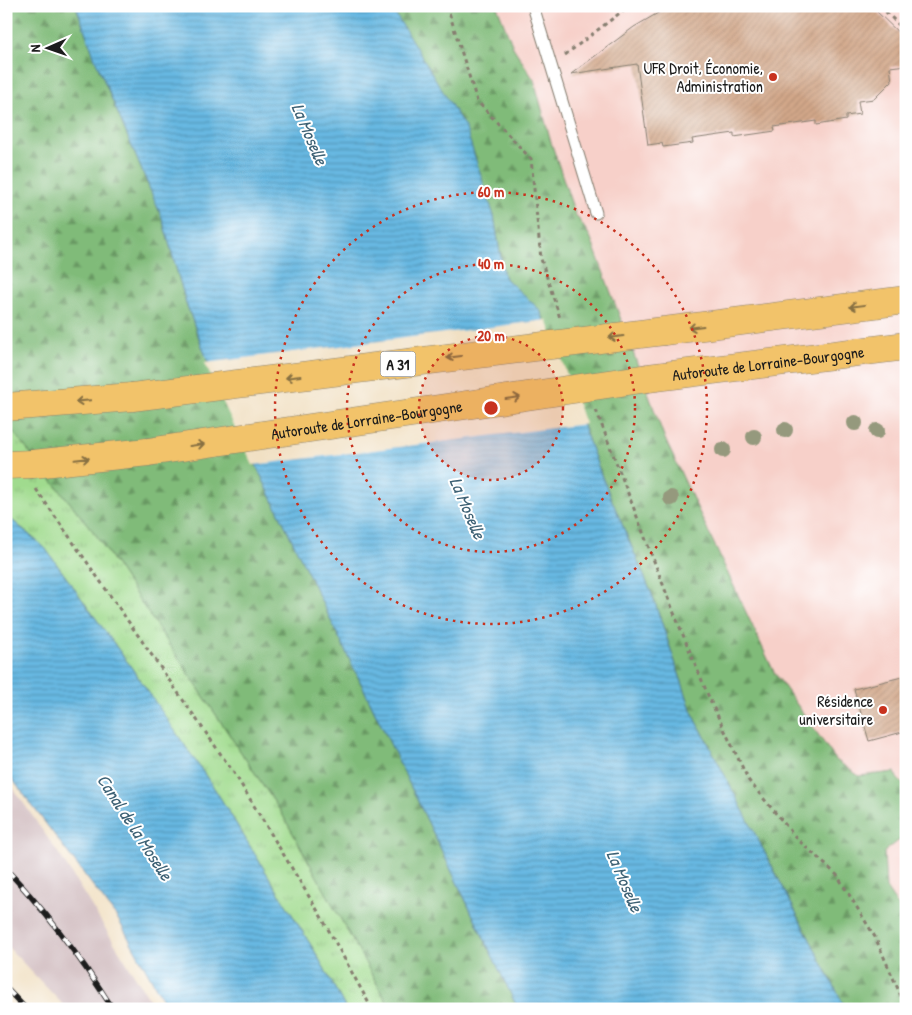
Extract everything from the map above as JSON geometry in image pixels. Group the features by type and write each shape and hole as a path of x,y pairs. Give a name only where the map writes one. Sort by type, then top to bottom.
{"highway":[{"name":"A 31","path":"6,408 132,397 906,300"},
{"name":"Autoroute de Lorraine-Bourgogne","path":"6,466 148,452 648,378 906,346"}],"lane":[{"path":"532,6 596,214"}],"path":[{"path":"447,6 477,101 531,159 541,259 562,324"},
{"path":"551,66 629,6"},
{"path":"880,6 906,32"},
{"path":"594,404 674,613 710,700 750,781 798,840 837,875 875,937 906,1007"},
{"path":"34,487 236,776 322,918 372,1009"}],"shaded area":[{"path":"486,6 906,6 906,966 723,621"},
{"path":"6,778 61,857 154,1007 153,1009 67,1009 6,945"}],"green space":[{"path":"6,6 76,6 95,59 162,218 186,303 213,376 518,1009 391,1009 281,812 96,535 6,423"},
{"path":"392,6 497,6 513,47 534,80 550,139 575,214 590,236 665,439 774,672 836,760 859,776 895,772 897,778 906,787 906,835 884,852 886,888 903,913 906,914 906,1009 846,1009 692,712 653,597 602,477 540,310 504,277 494,216"},
{"path":"6,423 96,535 281,812 391,1009 346,1009 317,955 216,791 136,674 45,548 6,515"}],"water":[{"name":"La Moselle","path":"76,6 392,6 466,129 494,216 504,277 540,310 602,477 653,597 692,712 846,1009 518,1009 213,376 186,303 162,218 95,59"},
{"name":"Canal de la Moselle","path":"6,515 45,548 136,674 216,791 317,955 346,1009 168,1009 118,919 6,771"}],"pier":[{"path":"547,320 585,424 253,465 205,363"}],"building":[{"name":"UFR Droit, Économie, Administration","path":"670,6 871,6 906,40 906,65 890,67 892,81 874,99 858,101 860,114 846,116 846,120 816,125 816,121 774,127 775,131 734,137 734,133 692,139 693,143 663,147 662,143 648,145 637,64 571,74 634,27"},
{"name":"Résidence universitaire","path":"906,676 906,731 869,741 854,689"}],"railway":[{"path":"6,869 63,936 113,1009"},
{"path":"6,988 26,1009"}],"place":[{"name":"UFR Droit, Économie, Administration","path":"773,77"},
{"name":"Résidence universitaire","path":"883,710"}]}
